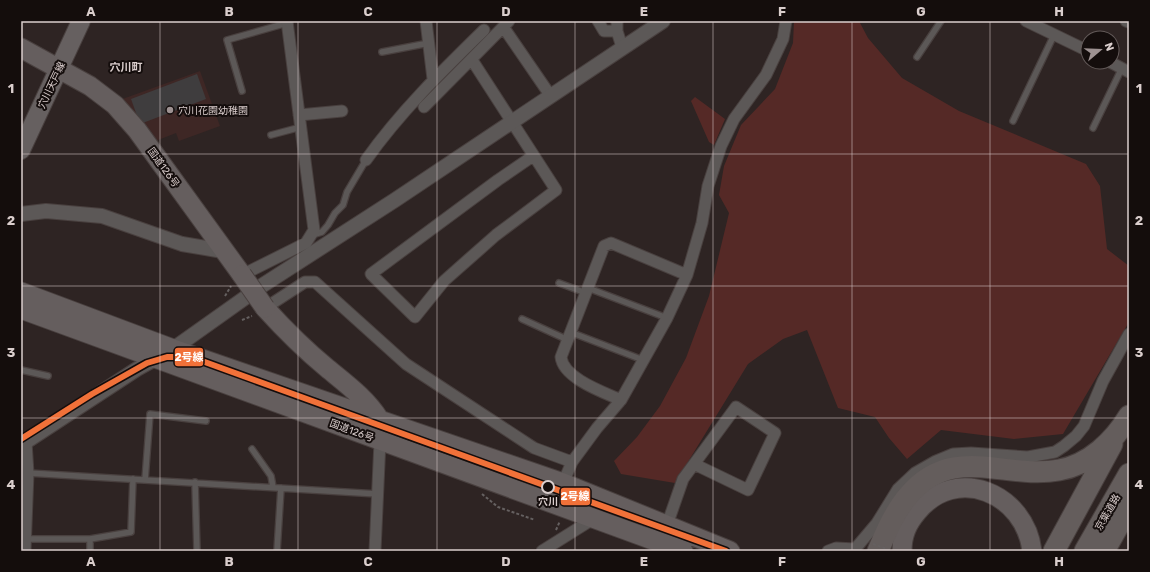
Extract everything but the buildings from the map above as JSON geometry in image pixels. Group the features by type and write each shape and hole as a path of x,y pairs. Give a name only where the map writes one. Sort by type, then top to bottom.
{"highway":[{"name":"国道126号","path":"21,48 90,86 115,105 137,130 223,251 237,280 259,311 284,330 356,392 374,410 379,419"},
{"name":"国道126号","path":"21,292 165,354 380,441 683,551"},
{"name":"国道126号","path":"21,309 379,419 563,483 667,525 708,544 730,551"},
{"path":"885,549 894,517 909,495 922,483 937,474 954,468 976,465 1034,472 1058,470 1073,466 1098,452 1126,421"},
{"path":"1054,551 1094,474 1126,421"},
{"name":"京葉道路","path":"1085,551 1129,474"},
{"path":"885,549 904,530 929,499 942,492 955,488 969,488 983,490 995,495 1012,508 1021,518 1032,551"},
{"name":"京葉道路","path":"1104,551 1129,507"}],"main road":[{"name":"穴川天戸線","path":"21,150 81,21"}],"street":[{"path":"426,21 433,79"},
{"path":"598,21 604,31 617,26 622,47"},
{"path":"25,548 28,473 23,444 137,369 165,354 262,286 395,200 550,95 663,21"},
{"path":"563,483 572,462 596,428 621,400 667,318 687,275 702,223 708,186 722,146 734,119 766,75 783,38 786,21"},
{"path":"1026,21 1080,47"},
{"path":"237,280 306,243 314,230 287,22"},
{"path":"424,107 506,25 550,95"},
{"path":"366,160 398,118 433,79 484,30"},
{"path":"472,60 556,190 496,235 444,281 416,317 372,274 498,180 534,156"},
{"path":"299,115 342,111"},
{"path":"21,214 46,211 102,216 182,244 223,251"},
{"path":"621,400 584,384 562,366 561,357 604,246 611,243 687,275"},
{"path":"259,311 305,282 315,282 406,364 534,448 572,462"},
{"path":"828,551 836,548 855,549 877,523 898,489 915,472 936,461 953,454 972,453 1028,457 1055,452 1064,446 1076,436 1084,426 1103,381 1129,334"},
{"path":"667,525 683,479 694,464 736,407 774,434 748,490 694,464"},
{"path":"375,551 380,441"},
{"path":"542,551 594,519"}],"lane":[{"path":"916,57 941,21"},
{"path":"242,91 227,40 287,22"},
{"path":"1013,121 1054,35"},
{"path":"382,52 429,43"},
{"path":"1093,128 1125,70"},
{"path":"271,134 301,127"},
{"path":"310,236 322,232 328,226 343,204 347,192 366,160"},
{"path":"559,283 587,290 667,318"},
{"path":"522,319 643,360"},
{"path":"21,370 48,376"},
{"path":"145,480 150,414 206,421"},
{"path":"252,449 271,476 273,487"},
{"path":"28,473 378,494"},
{"path":"25,548 131,532 132,479"},
{"path":"195,482 197,551"},
{"path":"277,551 280,488"},
{"path":"90,539 90,551"}],"path":[{"path":"221,302 237,280"},
{"path":"242,320 259,311"},
{"path":"554,534 561,519"}],"shaded area":[{"path":"794,21 859,21 868,38 902,78 959,111 1086,164 1100,186 1107,249 1129,266 1129,322 1063,434 1014,439 941,430 907,459 889,438 875,417 838,408 807,330 783,339 748,364 675,483 621,474 614,461 637,437 660,406 686,358 709,296 729,213 719,195 724,166 741,125 775,89 793,43"},
{"name":"穴川花園幼稚園","path":"200,71 220,126 179,141 176,133 153,142 117,101"},
{"path":"695,97 725,119 714,145 709,142 691,101"}],"transit line":[{"name":"2号線","path":"21,439 92,394 147,363 167,357 191,357 726,551"}],"place":[{"name":"穴川花園幼稚園","path":"170,110"},
{"name":"穴川","path":"548,487"}],"district":[{"name":"穴川町","path":"126,67"}]}
